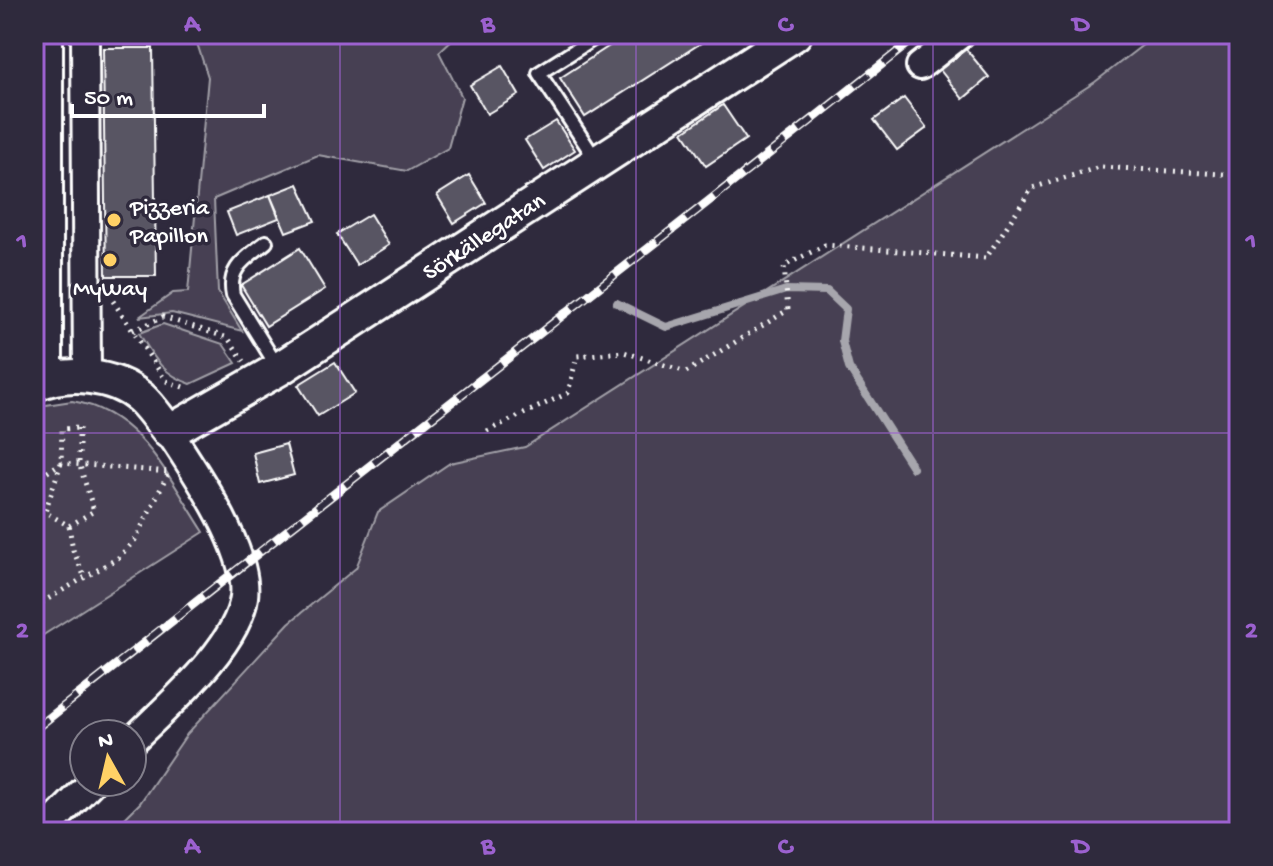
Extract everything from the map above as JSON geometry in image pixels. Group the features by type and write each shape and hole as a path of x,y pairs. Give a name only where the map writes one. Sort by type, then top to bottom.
{"street":[{"path":"49,34 42,382 87,376 140,397 169,432 210,497 244,574 242,606 230,633 198,674 148,725"},
{"path":"85,34 87,376"},
{"path":"920,66 961,34"},
{"name":"Sörkällegatan","path":"169,432 274,361 596,160 780,38"},
{"path":"43,832 76,798"}],"lane":[{"path":"596,160 539,73 601,34"},
{"path":"266,242 233,270 230,281 233,295 274,361"}],"path":[{"path":"487,431 568,393 577,356 624,352 686,372 788,310 784,266 825,245 986,258 1032,188 1100,167 1239,175"},
{"path":"111,298 166,381 178,388 191,388"},
{"path":"133,331 163,317 228,338 246,365 274,361"},
{"path":"79,428 79,463 94,511 69,526 45,512 61,463 62,429 79,428"},
{"path":"34,481 61,463 169,472 135,540 118,558 34,607"},
{"path":"69,526 73,550 85,578"}],"shaded area":[{"path":"194,34 458,34 439,52 462,97 448,148 407,171 318,155 214,199 218,292 242,331 172,313 139,317 173,293 188,292 208,77"},
{"path":"1157,34 1239,34 1239,832 111,832 143,798 148,798 148,791 187,734 289,623 356,568 378,512 450,463 525,447 1095,82"},
{"path":"163,324 223,344 236,363 191,384 181,380 160,364 139,333"},
{"path":"72,401 96,408 135,433 165,470 204,532 34,641 34,412 46,405"}],"building":[{"path":"628,34 715,34 585,117 560,78"},
{"path":"34,47 40,278 34,278"},
{"path":"103,48 153,48 156,276 106,276"},
{"path":"966,49 989,77 963,99 940,70"},
{"path":"502,66 519,95 487,114 470,85"},
{"path":"904,98 927,128 897,150 874,120"},
{"path":"723,105 746,139 706,166 683,132"},
{"path":"556,121 575,150 544,170 525,140"},
{"path":"469,175 486,203 454,223 437,195"},
{"path":"298,184 315,221 286,232 270,195"},
{"path":"270,195 279,218 236,235 227,212"},
{"path":"370,214 389,245 357,265 337,234"},
{"path":"300,248 325,289 266,326 241,285"},
{"path":"335,362 355,393 318,416 298,385"},
{"path":"286,444 294,475 260,484 253,453"}],"waterway":[{"path":"617,303 666,327 786,290 827,291 846,309 842,341 849,368 913,468"}],"railway":[{"path":"34,730 920,34"}],"place":[{"name":"Pizzeria Papillon","path":"114,220"},
{"name":"MyWay","path":"110,260"}]}
